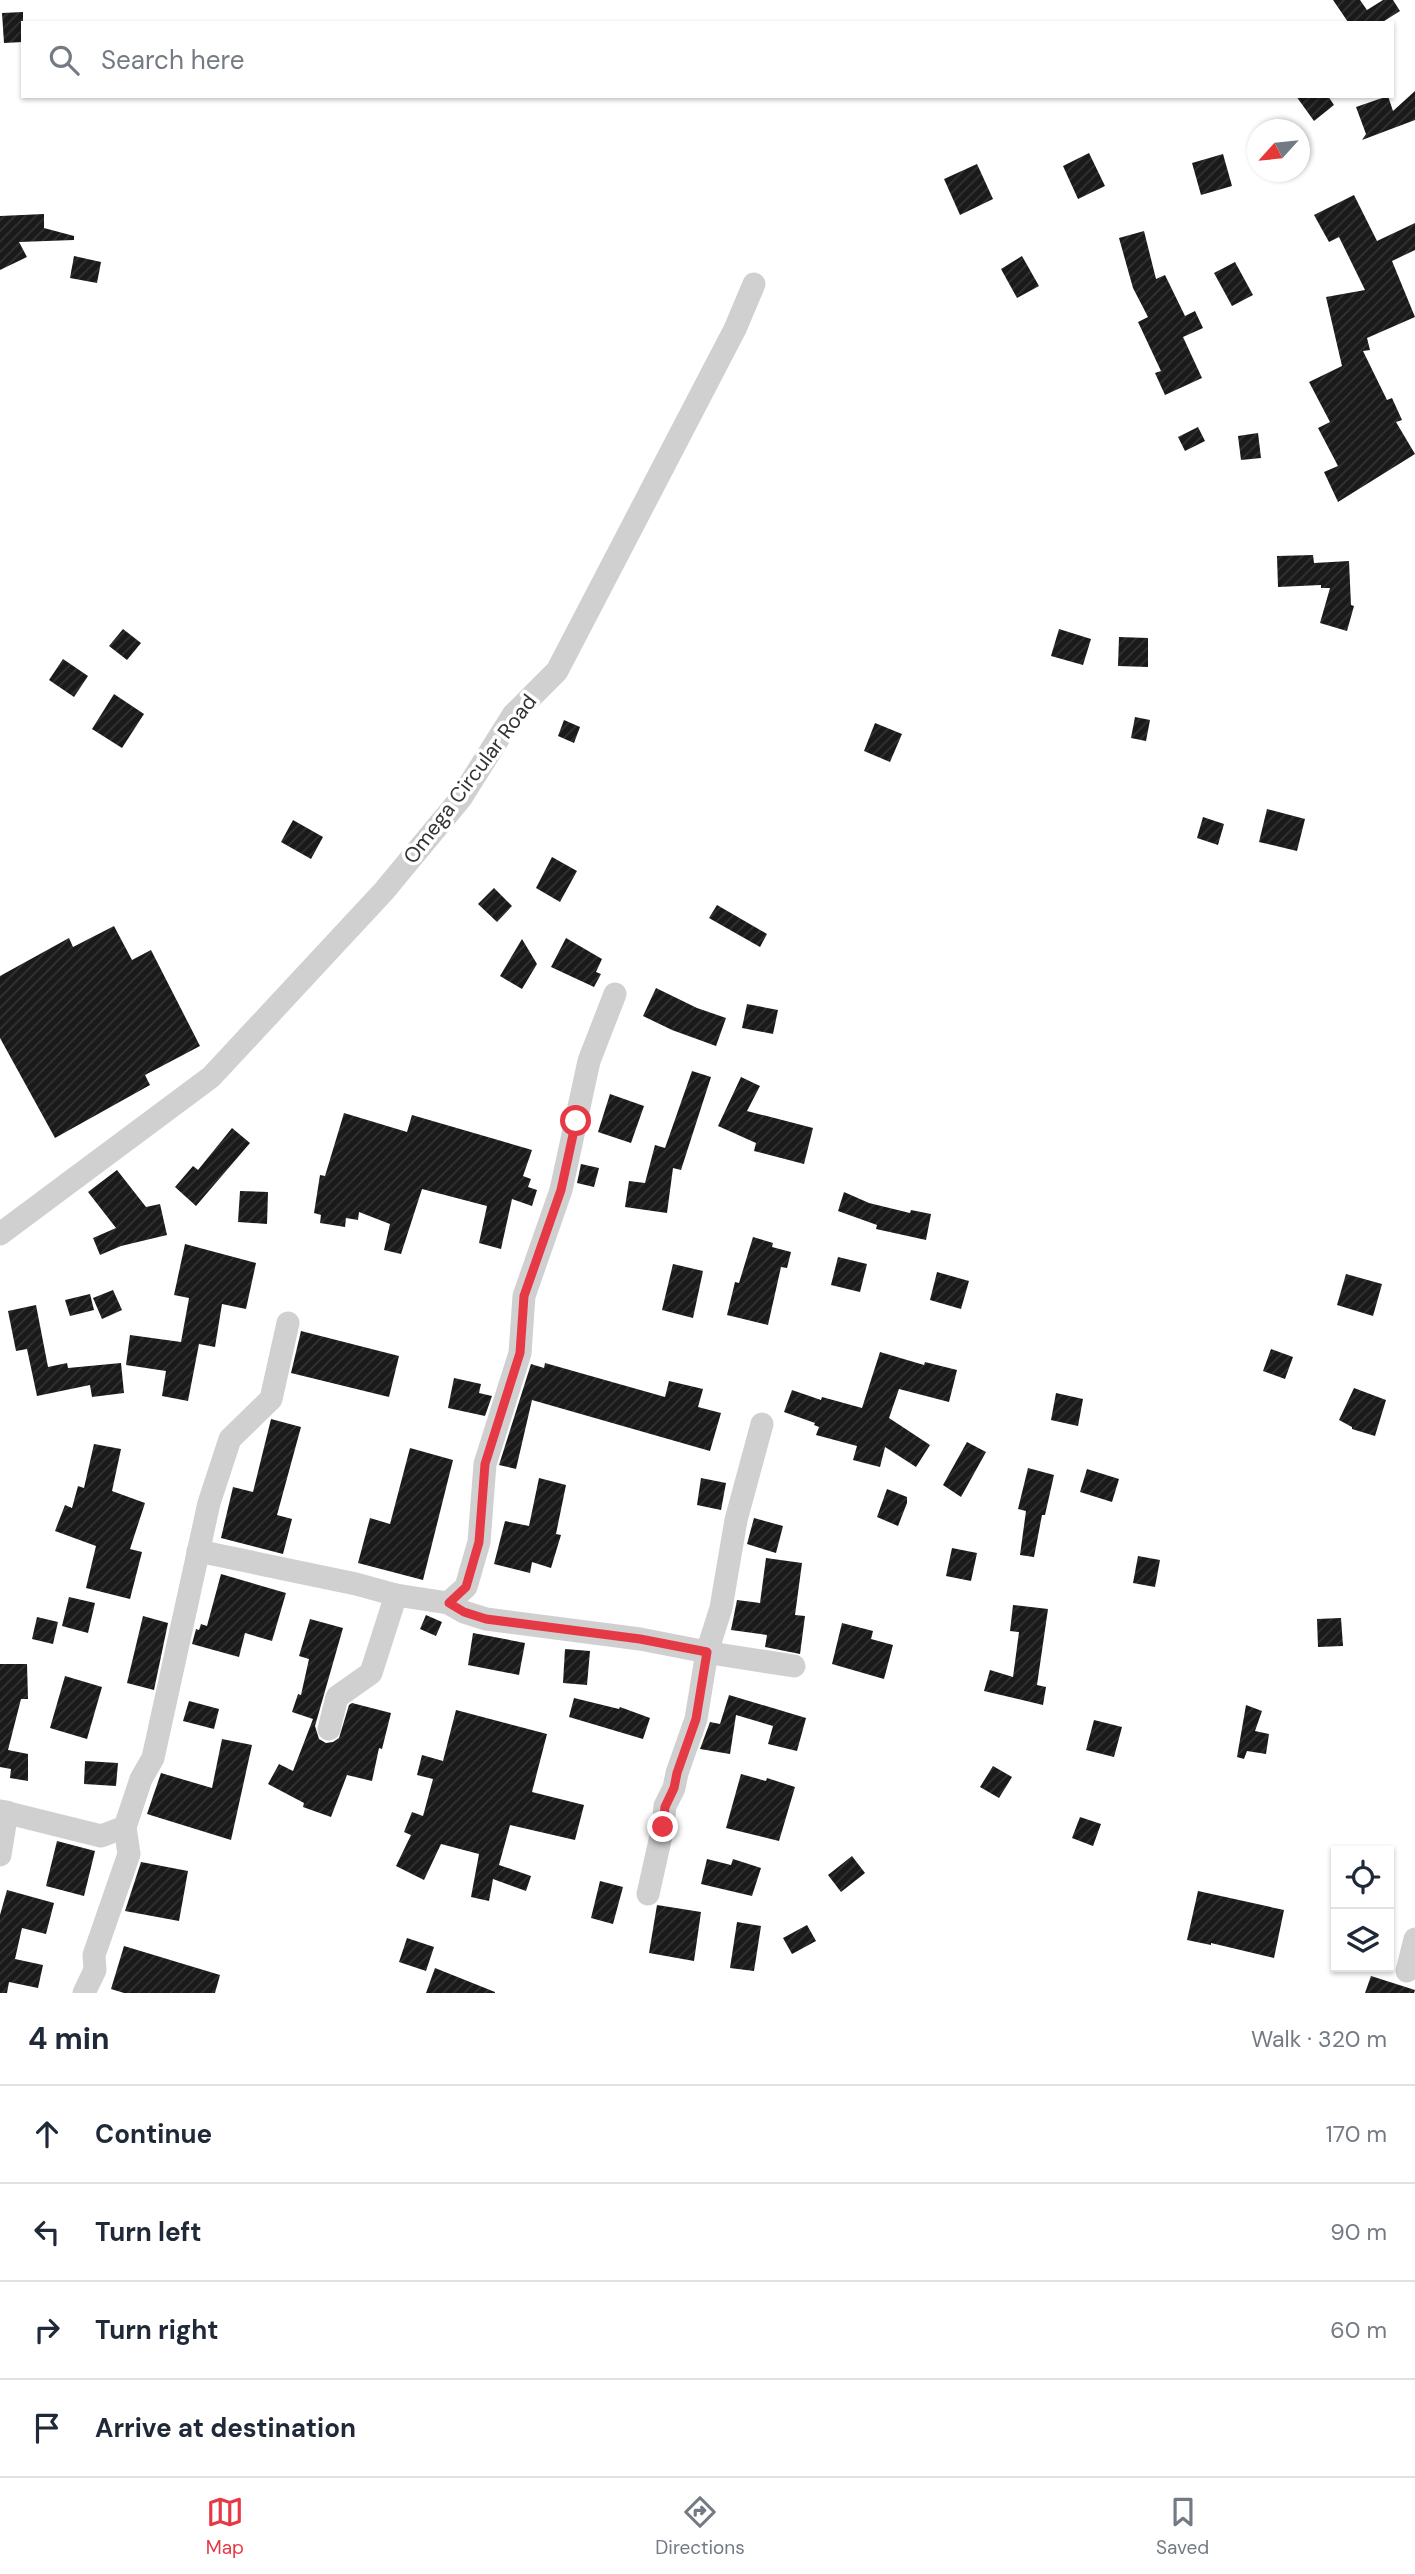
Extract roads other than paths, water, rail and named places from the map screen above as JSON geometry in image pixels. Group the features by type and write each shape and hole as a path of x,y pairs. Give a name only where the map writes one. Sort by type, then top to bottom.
{"street":[{"name":"Omega Circular Road","path":"0,1234 211,1077 384,891 461,798 513,715 557,671 735,329 754,284"},
{"path":"449,1603 466,1587 479,1542 485,1464 520,1353 524,1296 561,1190 589,1061 615,994"},
{"path":"84,1993 95,1970 94,1955 129,1854 125,1827 141,1779 153,1758 189,1604 209,1503 230,1439 271,1399 288,1323"},
{"path":"648,1894 665,1807 674,1788 696,1719 707,1652 721,1608 736,1520 762,1424"},
{"path":"198,1551 396,1595 449,1603 464,1612 486,1619 640,1639 794,1666"},
{"path":"329,1729 337,1697 371,1673 396,1595"},
{"path":"0,1856 4,1812 101,1836 125,1827"},
{"path":"1407,1970 1415,1939"}]}
